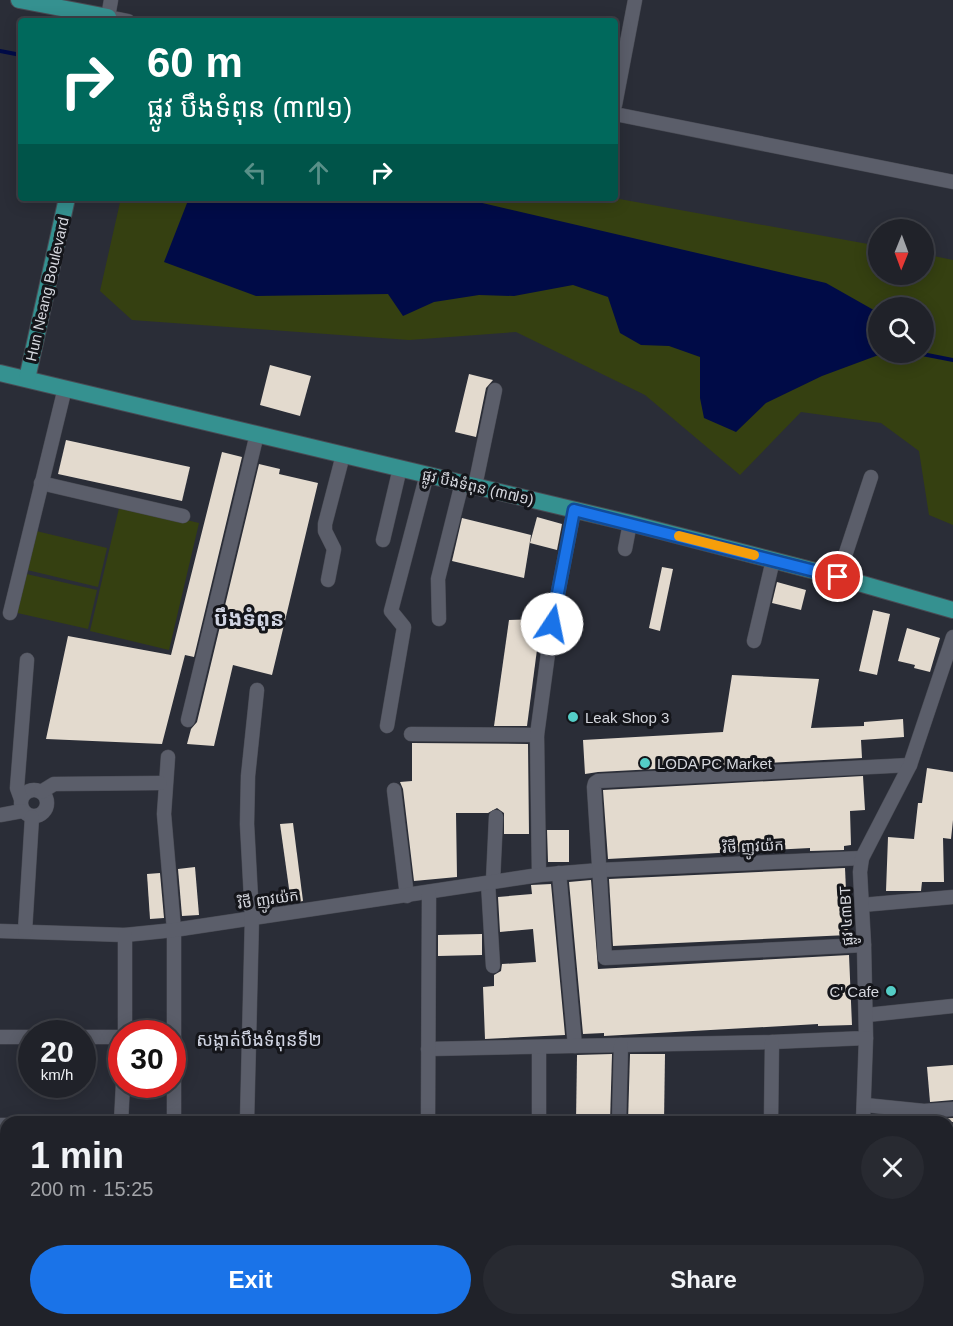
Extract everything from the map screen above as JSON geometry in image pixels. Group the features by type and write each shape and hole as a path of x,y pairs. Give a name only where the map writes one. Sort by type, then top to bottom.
{"main road":[{"path":"19,0 102,18"},
{"name":"Hun Neang Boulevard","path":"27,379 66,201"},
{"name":"ផ្លូវ បឹងទំពុន (៣៧១)","path":"0,373 630,523 838,577 953,610"}],"street":[{"path":"107,18 111,0"},
{"path":"618,89 635,0"},
{"path":"618,115 953,182"},
{"path":"10,613 65,388"},
{"path":"439,619 438,579 469,484 495,390"},
{"path":"188,720 256,434"},
{"path":"328,580 334,549 324,524 343,454"},
{"path":"383,540 400,468"},
{"path":"387,726 404,627 391,611 427,474"},
{"path":"838,577 871,477"},
{"path":"42,483 183,516"},
{"path":"539,875 537,735 552,624 574,510"},
{"path":"625,549 630,523"},
{"path":"754,641 773,560"},
{"name":"ផ្លូវ ៤៣BT","path":"864,1116 867,1015 860,872 862,858 910,765 953,637"},
{"path":"25,809 17,788 27,660"},
{"path":"247,1116 252,917 247,824 256,690"},
{"path":"411,734 537,735"},
{"path":"168,757 164,814 174,930 174,1116"},
{"path":"864,945 605,958 595,783 598,781 910,765"},
{"path":"25,931 25,809 29,791 41,792 54,784 160,783"},
{"path":"394,790 407,896"},
{"path":"0,815 25,809 41,814 46,808 46,799 41,792"},
{"path":"493,966 490,882 496,817"},
{"name":"វិថី ញូវយ៉ក","path":"0,931 125,935 174,930 539,875 862,858"},
{"path":"559,873 575,1046"},
{"path":"428,1116 429,892"},
{"path":"862,905 953,897"},
{"path":"125,935 125,1020"},
{"path":"867,1015 953,1006"},
{"path":"0,1037 18,1037"},
{"path":"428,1049 866,1038"},
{"path":"771,1116 772,1042"},
{"path":"620,1116 621,1045"},
{"path":"539,1048 539,1116"},
{"path":"121,1116 122,1098"},
{"path":"865,1105 919,1116"},
{"path":"928,1116 953,1109"}],"green space":[{"path":"618,199 868,244 868,285 934,285 934,256 953,260 953,525 929,515 919,451 881,423 801,412 740,475 645,395 516,332 409,340 132,320 100,291 120,201 618,201"},
{"path":"120,504 199,523 169,650 90,631"},
{"path":"32,530 107,548 98,587 23,569"},
{"path":"22,573 97,590 88,629 13,612"}],"shaded area":[{"path":"188,201 474,201 826,283 868,307 868,359 822,376 766,403 736,432 704,418 700,398 700,357 669,346 641,345 620,333 608,297 573,285 514,296 479,295 434,302 403,316 388,294 256,296 164,262"}],"building":[{"path":"270,365 311,376 300,416 260,405"},
{"path":"469,374 493,380 486,388 476,437 455,432"},
{"path":"66,440 190,467 182,501 58,474"},
{"path":"222,452 242,457 194,657 185,655 162,744 46,739 68,636 171,655"},
{"path":"259,464 280,469 279,474 318,483 272,675 233,665 214,746 187,744 191,729 197,722"},
{"path":"537,517 562,524 557,550 530,543"},
{"path":"462,518 531,535 524,578 452,561"},
{"path":"662,567 673,569 660,631 649,628"},
{"path":"777,582 806,590 801,610 772,603"},
{"path":"873,610 890,614 877,675 859,671"},
{"path":"541,619 527,726 494,726 509,620"},
{"path":"907,628 940,638 930,672 898,661"},
{"path":"732,675 819,679 811,728 864,726 864,722 903,719 904,737 861,740 862,758 585,774 583,740 723,732"},
{"path":"412,743 528,744 529,834 504,834 504,813 497,808 488,813 456,813 457,877 414,881 403,789 400,782 412,781"},
{"path":"927,768 953,772 951,839 943,838 944,882 922,882 921,891 886,891 888,837 914,839 918,803 922,803"},
{"path":"863,776 865,810 850,811 851,845 844,846 844,850 810,851 810,848 608,859 603,790"},
{"path":"293,823 303,901 291,903 280,824"},
{"path":"547,830 569,830 569,862 548,862"},
{"path":"195,867 199,915 182,916 178,869"},
{"path":"845,868 848,935 613,946 609,879"},
{"path":"160,873 164,918 150,919 147,874"},
{"path":"591,880 598,969 849,955 852,1025 818,1026 818,1024 604,1036 604,1033 583,1034 569,882"},
{"path":"551,884 565,1035 485,1039 483,987 494,986 494,975 501,971 502,964 536,962 533,929 500,932 498,897 532,894 531,885"},
{"path":"482,934 482,955 438,956 438,935"},
{"path":"612,1054 610,1116 576,1116 577,1055"},
{"path":"630,1054 665,1054 664,1116 628,1116"},
{"path":"953,1065 953,1100 930,1102 927,1067"}],"waterway":[{"path":"0,51 18,54"},
{"path":"934,356 953,360"}],"slow traffic":[{"path":"679,536 754,555"}],"place":[{"name":"Leak Shop 3","path":"573,717"},
{"name":"LODA PC Market","path":"645,763"},
{"name":"C' Cafe","path":"891,991"}],"district":[{"name":"បឹងទំពុន","path":"249,618"},
{"name":"សង្កាត់បឹងទំពុនទី២","path":"259,1040"}],"route":[{"path":"552,624 574,510 838,577"}]}
